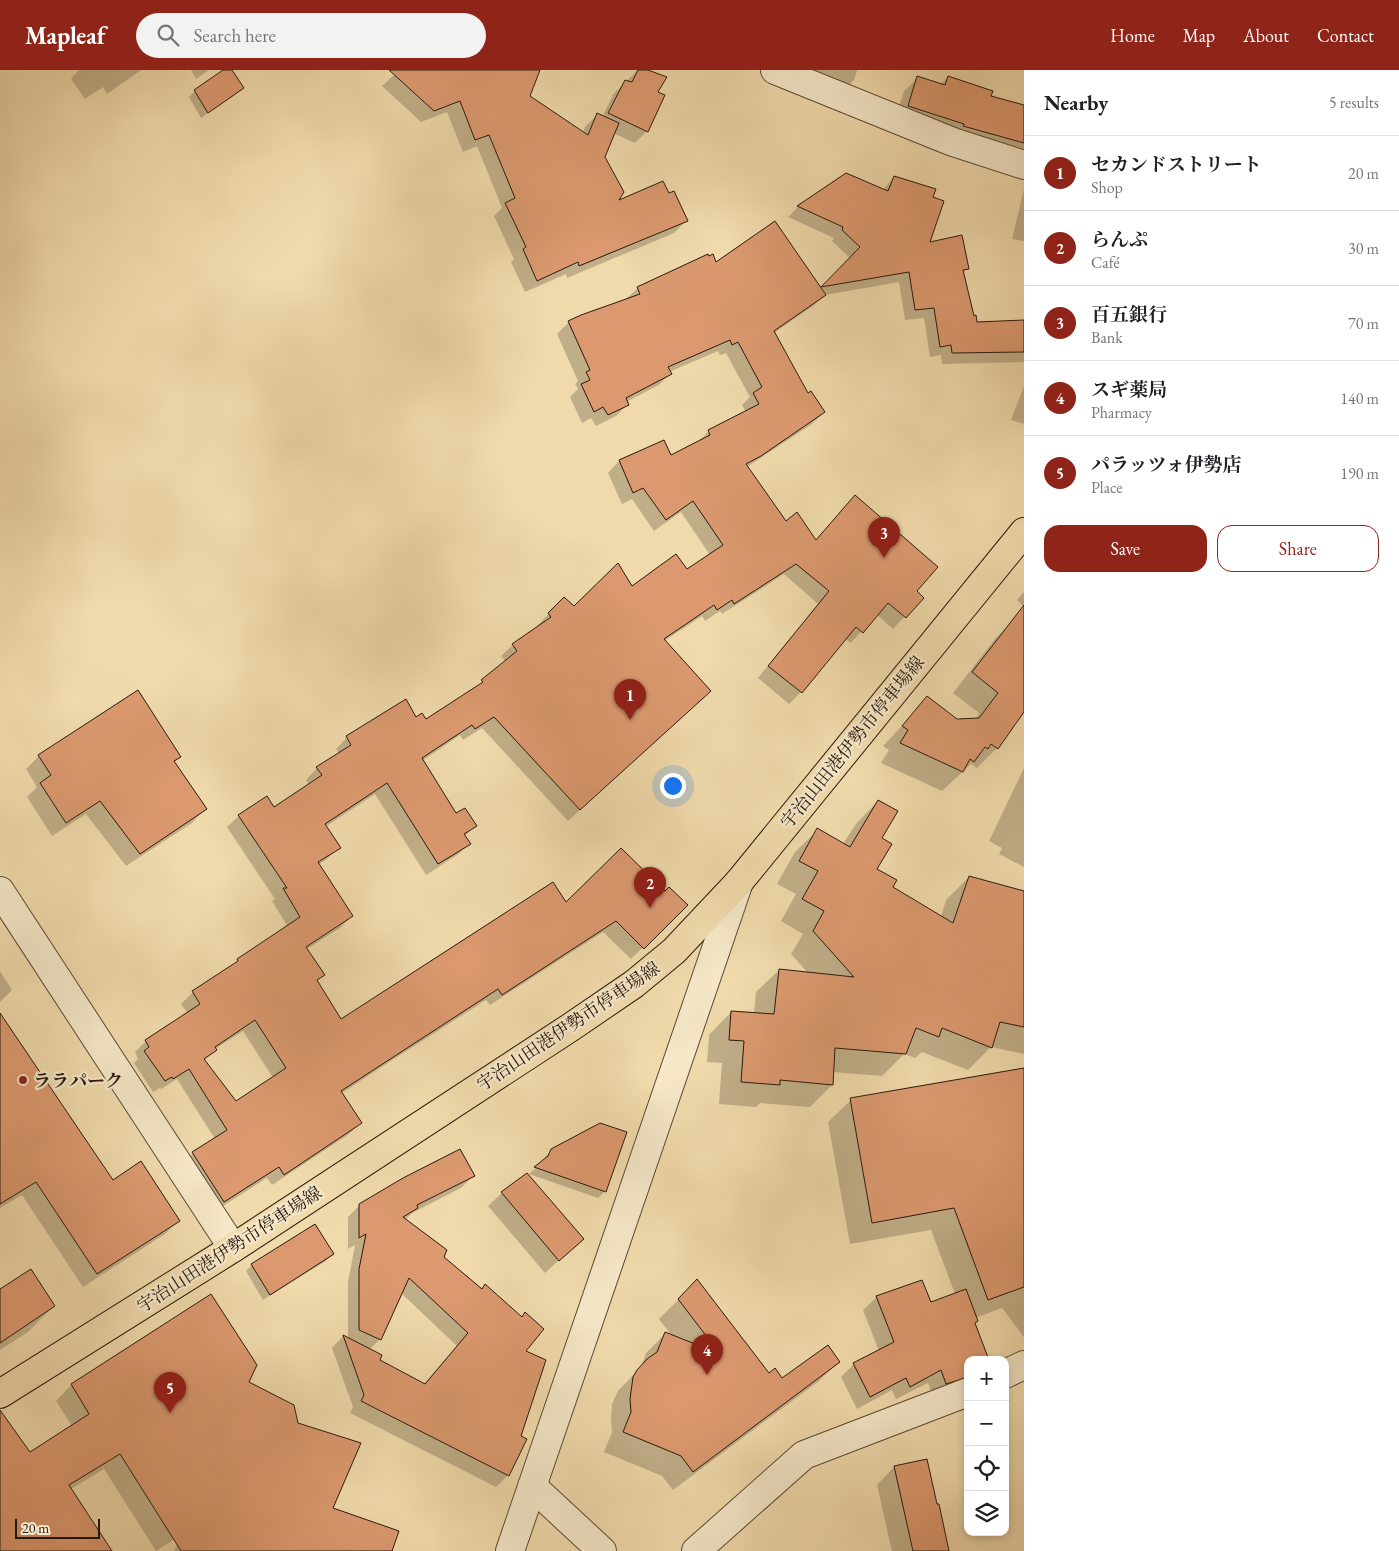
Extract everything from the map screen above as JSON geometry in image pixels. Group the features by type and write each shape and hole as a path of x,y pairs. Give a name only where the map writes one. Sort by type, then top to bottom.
{"main road":[{"name":"宇治山田港伊勢市停車場線","path":"0,1394 233,1248 571,1027 634,984 674,951 739,882 1024,532"}],"street":[{"path":"775,70 953,142 1024,165"},
{"path":"510,1551 739,882"},
{"path":"0,891 233,1248"},
{"path":"1009,1372 1024,1365"},
{"path":"696,1551 804,1455 964,1394"},
{"path":"532,1486 602,1551"}],"building":[{"path":"223,70 232,70 244,88 208,113 194,90"},
{"path":"389,70 540,70 530,96 588,135 597,113 619,123 605,157 624,192 619,200 663,181 669,193 674,191 688,221 579,266 578,262 537,281 523,249 526,247 505,203 515,198 489,135 475,140 460,101 434,111"},
{"path":"638,70 648,70 667,77 658,92 665,95 648,132 608,113 625,80 632,82"},
{"path":"917,76 945,85 948,76 993,91 991,96 1024,105 1024,143 963,126 964,124 908,106"},
{"path":"846,173 888,191 894,176 936,189 933,197 944,201 930,242 962,235 969,269 963,270 977,322 1024,320 1024,352 952,353 951,345 940,347 934,308 915,310 909,272 821,287 860,247 842,230 843,227 797,206"},
{"path":"775,221 826,295 774,331 808,393 811,391 825,412 761,456 746,464 786,521 797,512 816,540 855,495 938,567 917,591 924,598 906,618 888,603 863,633 856,627 802,693 768,666 829,591 796,564 734,604 732,600 717,610 714,605 664,639 711,691 580,810 494,717 475,729 472,725 422,758 456,813 465,808 477,826 464,834 471,844 438,864 387,783 325,824 341,848 318,862 353,916 306,947 325,975 317,980 341,1019 553,882 566,902 621,848 665,891 669,887 688,905 644,949 616,921 502,995 498,989 341,1091 362,1123 284,1175 279,1167 224,1202 192,1152 227,1130 189,1069 173,1079 172,1077 165,1081 144,1051 149,1047 145,1040 200,1004 192,991 300,917 283,888 287,888 238,815 267,796 274,807 322,775 316,767 351,745 346,736 406,699 416,717 422,713 426,719 483,682 481,680 517,651 512,644 551,617 548,613 564,597 574,606 618,563 632,586 676,554 687,569 723,545 693,501 666,520 643,488 633,493 619,460 664,440 671,455 710,435 708,430 759,404 753,393 762,387 738,342 732,345 730,340 668,367 672,374 626,398 629,405 608,415 603,407 594,412 581,384 590,380 586,372 590,370 568,321 640,294 637,287 708,254 709,256 713,254 716,262","holes":["255,1020 286,1068 236,1101 204,1059 217,1050 215,1047"]},
{"path":"1024,605 1024,712 998,749 991,744 988,749 985,747 974,762 970,759 963,772 900,743 908,730 902,726 927,696 957,719 979,718 998,693 972,672"},
{"path":"138,690 181,757 174,761 207,809 140,854 100,801 66,823 40,783 51,775 38,755"},
{"path":"878,800 898,811 882,838 892,844 877,869 897,880 893,887 953,923 969,876 1024,891 1024,1027 1000,1022 992,1048 942,1028 939,1037 916,1028 906,1054 835,1048 833,1085 780,1080 780,1085 741,1082 744,1041 729,1040 731,1011 774,1014 779,969 854,977 813,931 824,911 802,899 818,871 799,861 817,828 850,847"},
{"path":"0,1013 113,1180 141,1161 180,1221 97,1274 36,1182 0,1204"},
{"path":"1024,1068 1024,1287 988,1300 954,1208 872,1223 850,1098"},
{"path":"600,1123 627,1132 606,1192 534,1167 548,1156 551,1149"},
{"path":"460,1149 475,1176 417,1205 418,1208 403,1217 447,1250 444,1257 482,1289 485,1284 522,1317 525,1312 544,1329 526,1351 546,1360 521,1436 527,1439 509,1476 361,1401 364,1395 343,1335 382,1355 380,1360 425,1384 468,1333 409,1278 381,1340 359,1330 359,1269 366,1234 359,1238 359,1204 403,1178"},
{"path":"527,1173 584,1239 559,1261 501,1192"},
{"path":"315,1224 334,1254 270,1295 251,1264"},
{"path":"31,1269 55,1306 0,1343 0,1289"},
{"path":"697,1279 769,1373 775,1368 782,1378 828,1345 840,1362 693,1472 681,1456 623,1432 631,1412 630,1399 633,1377 647,1359 657,1352 665,1332 720,1354 678,1299"},
{"path":"922,1280 931,1302 966,1289 978,1321 975,1323 987,1356 964,1356 964,1378 946,1384 941,1370 910,1387 906,1378 870,1397 853,1363 894,1342 876,1296"},
{"path":"211,1294 257,1365 249,1382 294,1405 298,1423 361,1443 333,1508 399,1531 392,1551 181,1551 120,1454 69,1485 112,1551 0,1551 0,1410 30,1452 89,1414 71,1384"},
{"path":"927,1459 949,1551 913,1551 894,1466"}],"place":[{"name":"百五銀行","path":"884,558"},
{"name":"セカンドストリート","path":"630,720"},
{"name":"らんぷ","path":"650,908"},
{"name":"ララパーク","path":"23,1080"},
{"name":"スギ薬局","path":"707,1375"},
{"name":"パラッツォ伊勢店","path":"170,1413"}]}
